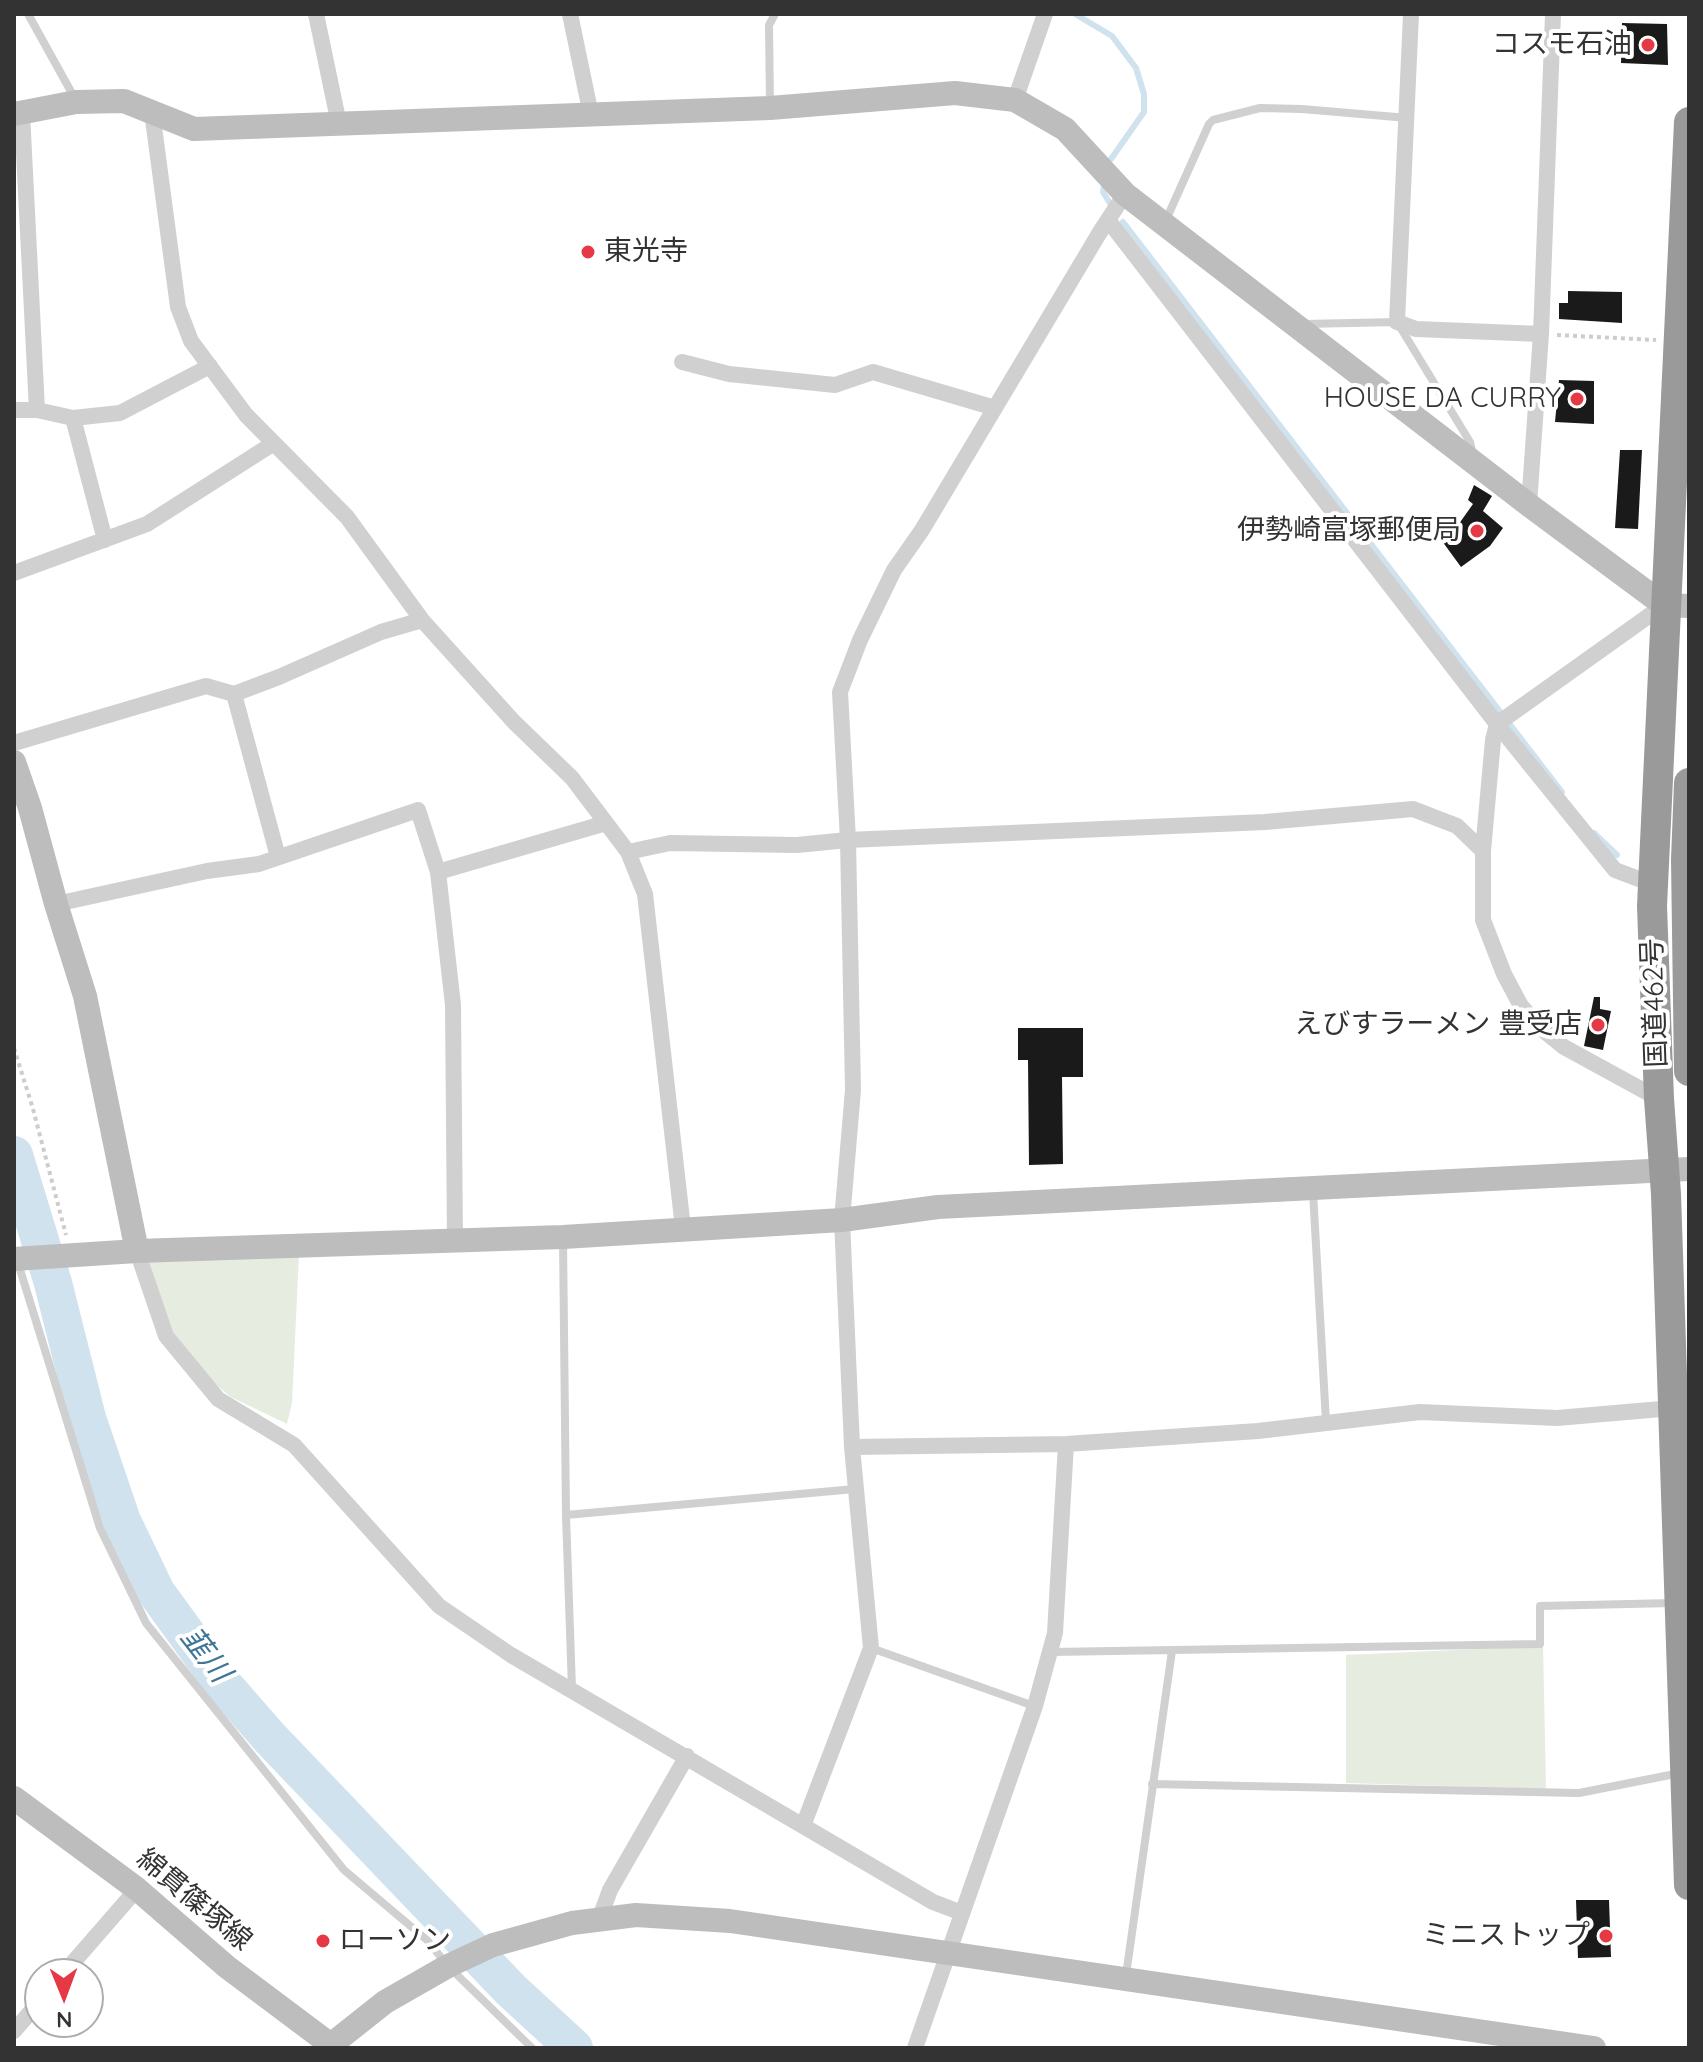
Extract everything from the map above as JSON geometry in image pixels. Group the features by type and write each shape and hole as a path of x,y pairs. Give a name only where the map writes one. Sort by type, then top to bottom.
{"highway":[{"name":"国道462号","path":"1689,122 1677,606 1652,884 1659,1099 1677,1169 1673,1408 1689,1885"},
{"name":"国道462号","path":"1689,783 1686,860 1689,1071"}],"street":[{"path":"316,14 339,124"},
{"path":"570,14 591,115"},
{"path":"1015,100 1045,14"},
{"path":"1411,14 1397,322 1416,329 1541,334"},
{"path":"1529,505 1541,334 1553,14"},
{"path":"37,410 18,114 76,102 124,101 194,129 770,108 955,93 1015,100 1065,129 1125,194 1529,505 1677,606 1503,719 1493,740 1483,851 1483,920 1504,974 1521,1006 1564,1047 1659,1099"},
{"path":"152,112 178,307 191,341 246,415 347,517 422,620 514,722 572,778 628,852 645,894 683,1228"},
{"path":"803,1826 871,1648 852,1447 842,1220 853,1090 848,840 840,692 860,640 894,570 922,530 1125,194"},
{"path":"1108,220 1503,719 1615,870 1652,884"},
{"path":"682,362 729,374 835,385 873,372 995,408"},
{"path":"14,410 37,410 73,418 120,413 210,366"},
{"path":"73,418 105,540"},
{"path":"14,573 147,524 274,443"},
{"path":"14,743 206,686 234,694 381,632 422,620"},
{"path":"234,694 278,857"},
{"path":"14,762 85,996 137,1251 166,1336 218,1399 294,1445 439,1606 511,1655 933,1902 962,1913"},
{"path":"628,852 670,843 797,845 848,840 1265,822 1413,809 1457,826 1483,851"},
{"path":"56,904 207,871 259,864 418,810 438,872 453,1005 455,1240"},
{"path":"438,872 606,823"},
{"path":"17,1256 69,1257 137,1251 563,1237 842,1220 938,1207 1677,1169"},
{"path":"852,1447 1066,1444 1258,1431 1420,1412 1557,1418 1673,1408"},
{"path":"915,2048 1035,1706 1055,1633 1066,1444"},
{"path":"599,1920 610,1890 687,1756"},
{"name":"綿貫篠塚線","path":"14,1798 137,1889 227,1967 331,2047"},
{"path":"77,1958 137,1889"},
{"path":"331,2047 385,2002 493,1945 572,1923 636,1915 715,1920 1594,2048"}],"lane":[{"path":"28,14 76,102"},
{"path":"770,108 769,25 775,14"},
{"path":"1164,224 1213,120 1260,108 1408,118"},
{"path":"1296,325 1397,322 1470,442 1474,462"},
{"path":"1313,1188 1326,1423"},
{"path":"563,1237 566,1515 572,1690"},
{"path":"17,1256 100,1528 146,1623 344,1870 427,1940 522,2045 532,2048"},
{"path":"566,1515 855,1489"},
{"path":"1050,1652 1540,1644 1540,1606 1679,1603"},
{"path":"871,1648 1035,1706"},
{"path":"1126,1980 1172,1651"},
{"path":"1152,1784 1579,1793 1685,1772"}],"path":[{"path":"1541,334 1662,340"},
{"path":"14,1048 33,1109 69,1257"}],"shaded area":[{"path":"299,1254 292,1403 287,1424 231,1397 215,1384 171,1335 148,1259"},
{"path":"1543,1646 1546,1789 1346,1783 1346,1655"}],"building":[{"path":"1622,23 1667,24 1668,65 1621,63"},
{"path":"1568,291 1622,292 1622,323 1559,319 1559,303 1568,303"},
{"path":"1559,380 1594,381 1594,424 1555,422"},
{"path":"1620,450 1642,450 1638,529 1615,528"},
{"path":"1474,485 1492,496 1483,511 1503,528 1490,546 1461,567 1442,541 1451,535 1473,504 1468,500"},
{"path":"1594,997 1600,997 1600,1009 1611,1011 1603,1050 1584,1046"},
{"path":"1018,1028 1083,1028 1083,1077 1062,1077 1063,1164 1029,1165 1028,1060 1018,1060"},
{"path":"1576,1900 1609,1900 1611,1957 1578,1958"}],"waterway":[{"path":"1075,14 1112,36 1136,68 1144,94 1144,112 1111,159"},
{"path":"1104,187 1103,192 1111,205"},
{"path":"1123,222 1562,792"},
{"path":"1594,833 1617,855"},
{"name":"韮川","path":"14,1155 53,1283 87,1418 122,1521 156,1592 222,1683 270,1738 511,1990 574,2048"}],"place":[{"name":"コスモ石油","path":"1648,45"},
{"name":"東光寺","path":"588,252"},
{"name":"HOUSE DA CURRY","path":"1577,399"},
{"name":"伊勢崎富塚郵便局","path":"1477,531"},
{"name":"えびすラーメン 豊受店","path":"1598,1025"},
{"name":"ミニストップ","path":"1606,1936"},
{"name":"ローソン","path":"323,1941"}]}
